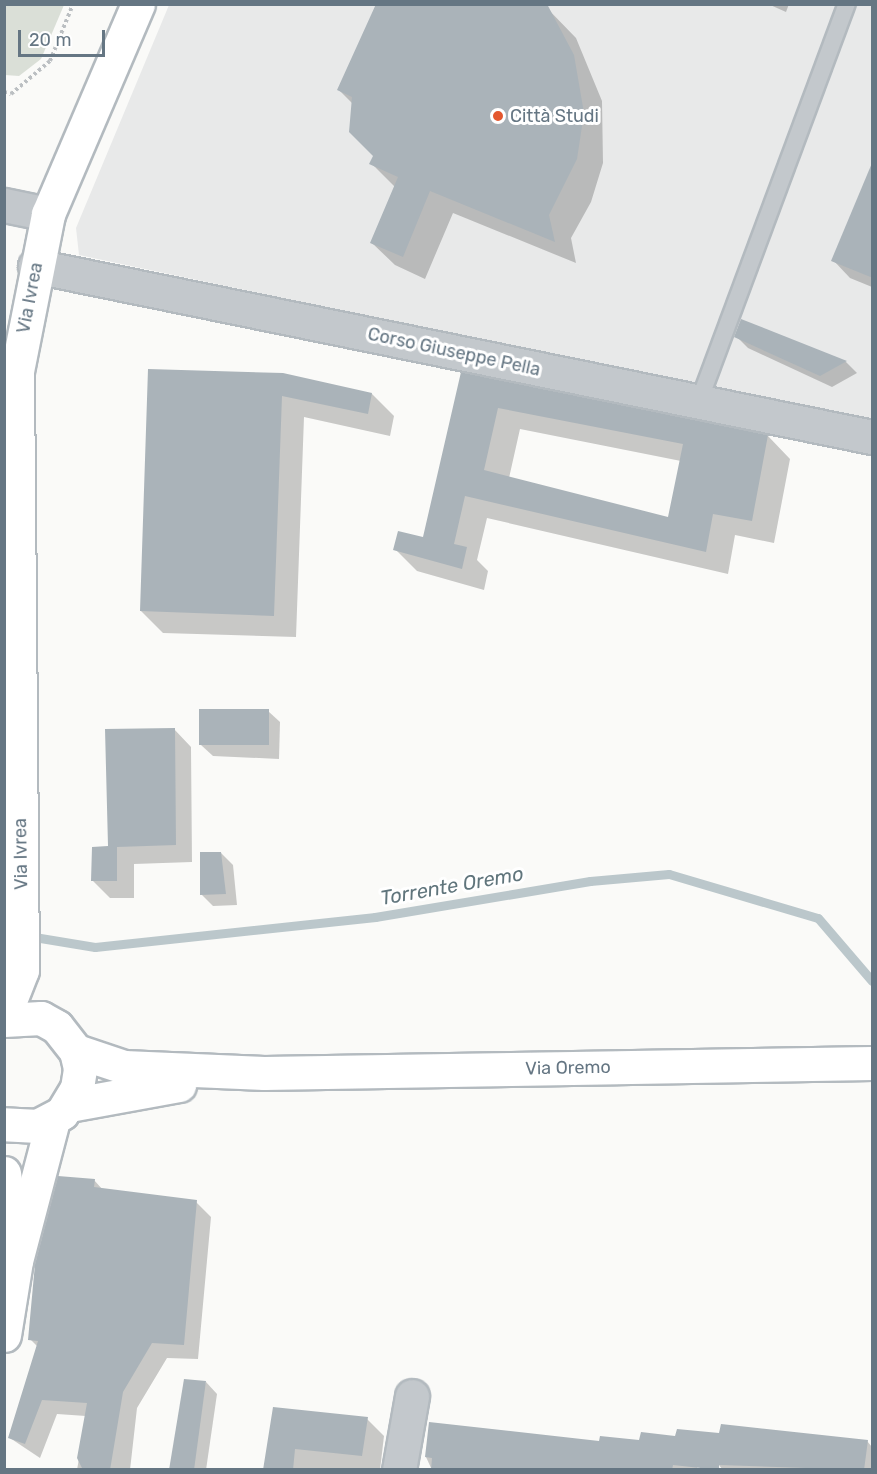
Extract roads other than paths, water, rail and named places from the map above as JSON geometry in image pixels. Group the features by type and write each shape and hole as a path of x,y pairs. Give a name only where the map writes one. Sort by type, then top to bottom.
{"main road":[{"name":"Via Ivrea","path":"4,1018 22,970 14,448 17,372 35,266 48,214 138,4"},
{"path":"4,1335 16,1261 61,1112 80,1069 66,1039 22,970"},
{"name":"Via Oremo","path":"4,1018 41,1018 66,1039 124,1067 264,1073 860,1063"},
{"name":"Via Oremo","path":"4,1124 23,1128 61,1112 264,1073"},
{"path":"4,1173 16,1261"}],"street":[{"path":"4,205 48,214"},
{"name":"Corso Giuseppe Pella","path":"35,266 698,404 873,437"},
{"path":"399,1470 412,1396"}],"lane":[{"path":"698,404 847,4"}],"waterway":[{"name":"Torrente Oremo","path":"4,932 95,947 375,917 590,881 669,874 818,918 872,981"}],"place":[{"name":"Città Studi","path":"498,116"}]}
